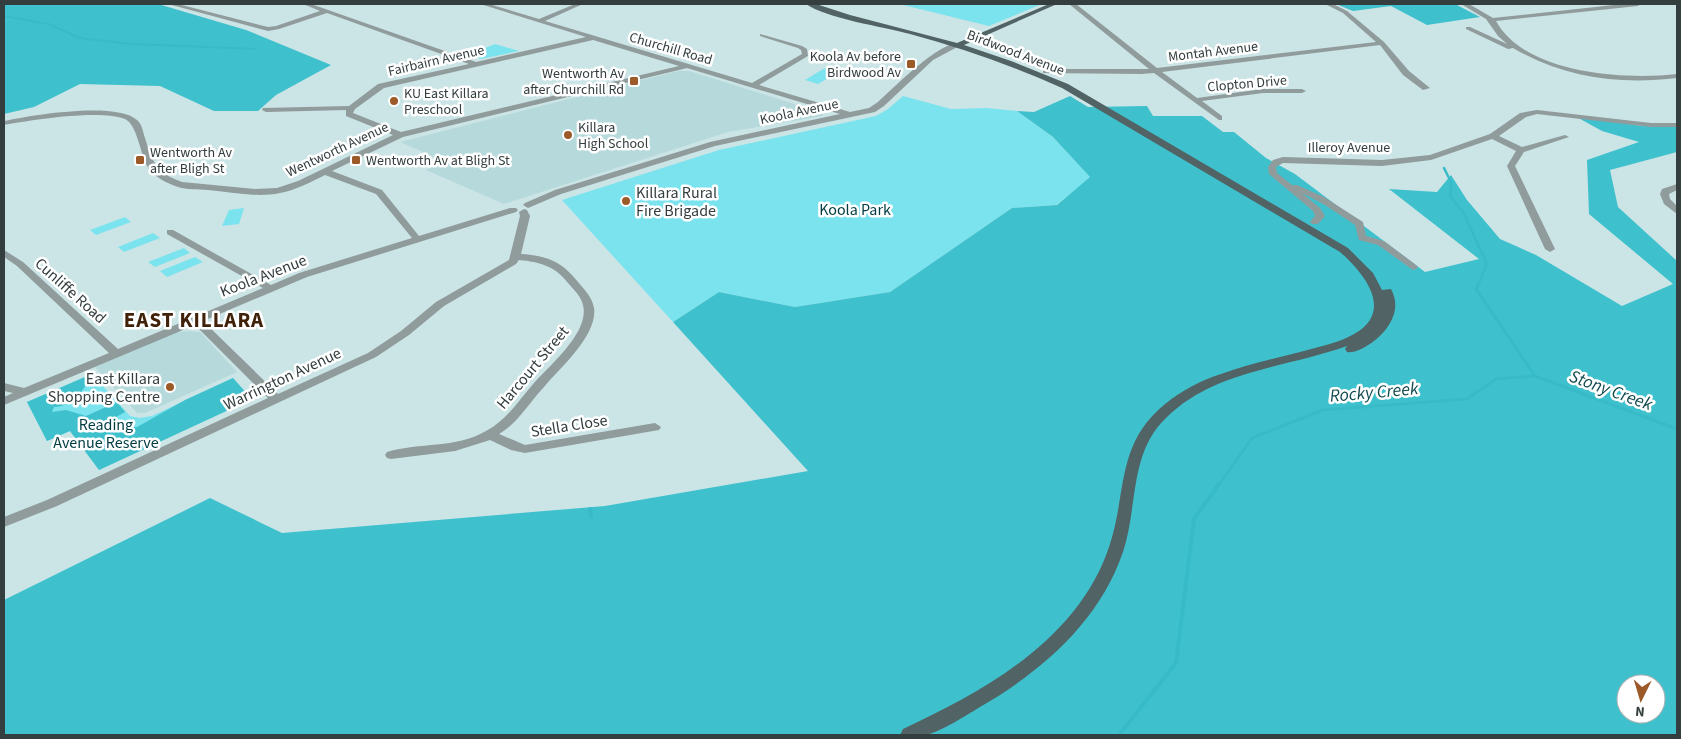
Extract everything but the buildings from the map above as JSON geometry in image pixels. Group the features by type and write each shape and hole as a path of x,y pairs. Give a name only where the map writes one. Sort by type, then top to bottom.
{"main road":[{"name":"Birdwood Avenue","path":"810,4 844,15 958,45 1036,72 1065,86 1344,250 1358,261 1372,277 1379,291 1380,305 1377,318 1370,328 1357,338 1340,345 1250,368 1208,383 1170,406 1144,435 1133,466 1121,534 1106,575 1083,610 1041,656 1002,685 940,721 909,735"},
{"name":"Koola Avenue","path":"958,45 1054,4"}],"street":[{"path":"171,4 268,29 327,12"},
{"path":"306,4 474,64"},
{"name":"Churchill Road","path":"483,4 852,115"},
{"path":"539,21 580,4"},
{"path":"1072,4 1219,118"},
{"path":"1328,4 1345,12 1382,44 1406,73 1426,88"},
{"path":"1464,4 1491,20 1500,34 1512,44 1539,59"},
{"path":"1491,20 1638,4"},
{"path":"1468,28 1526,55 1571,70 1608,77 1643,79 1677,76"},
{"path":"754,85 806,55 804,49 800,47 762,35"},
{"name":"Fairbairn Avenue","path":"351,108 381,86 593,38"},
{"name":"Montah Avenue","path":"1046,71 1142,72 1382,44"},
{"name":"Koola Avenue","path":"4,401 303,275 521,209 558,192 713,144 852,115 876,108 930,58 958,45"},
{"name":"Wentworth Avenue","path":"4,123 62,115 105,114 127,116 136,123 152,169 171,182 181,185 266,192 290,188 400,135 686,66"},
{"name":"Clopton Drive","path":"1195,100 1264,91 1302,90"},
{"path":"266,110 351,108 349,114 400,135"},
{"name":"Illeroy Avenue","path":"1315,222 1320,216 1317,210 1272,174 1272,167 1276,162 1283,160 1382,163 1431,157 1494,136 1523,115 1537,112 1677,125"},
{"path":"1494,136 1521,150"},
{"path":"1550,249 1511,166 1521,150 1565,137"},
{"path":"324,172 379,192 417,239"},
{"path":"1283,183 1312,194 1340,208 1360,224 1362,238 1381,243 1413,267"},
{"path":"1677,187 1665,191 1663,195 1664,199 1677,211"},
{"path":"516,257 525,216 521,209"},
{"path":"170,232 270,288"},
{"name":"Cunliffe Road","path":"4,253 20,264 116,353"},
{"name":"Warrington Avenue","path":"4,522 52,503 372,355 405,333 440,304 513,262 516,257"},
{"name":"Harcourt Street","path":"391,455 467,443 490,435 506,424 576,342 586,326 589,311 585,297 565,271 550,261 516,257"},
{"path":"195,319 276,399"},
{"path":"4,386 25,392"},
{"name":"Stella Close","path":"490,435 515,447 525,448 655,427"}],"shaded area":[{"name":"Killara High School","path":"678,71 689,71 823,113 823,116 728,132 504,204 426,170 444,161 400,142"},
{"path":"200,332 237,372 145,413 137,413 95,367 173,333"}],"green space":[{"path":"4,4 158,4 246,30 331,65 276,95 258,111 214,111 160,86 80,84 34,107 4,114"},
{"path":"899,4 1042,4 989,26"},
{"path":"1336,4 1455,4 1480,17 1427,25 1391,6 1353,11"},
{"path":"495,44 519,51 481,59 468,55"},
{"path":"825,68 838,72 818,84 805,80"},
{"name":"Koola Park","path":"903,96 951,109 987,108 1017,111 1053,137 1091,178 1056,205 1012,208 890,292 795,307 719,292 673,322 562,200 719,150 876,116 888,109"},
{"path":"1070,96 1088,107 1147,106 1153,116 1202,116 1223,132 1234,132 1266,158 1295,174 1425,272 1479,259 1389,189 1437,192 1451,175 1467,200 1500,239 1536,255 1622,306 1673,284 1589,214 1587,160 1639,142 1602,131 1573,115 1642,126 1677,127 1677,152 1610,170 1618,207 1677,261 1677,735 4,735 4,600 210,498 282,533 605,506 808,471 673,322 719,292 795,307 890,292 1012,208 1057,205 1090,177 1053,137 1017,111 1034,112"},
{"path":"244,208 239,224 222,226 229,210"},
{"path":"125,217 131,222 96,235 90,230"},
{"path":"153,233 160,238 124,252 118,247"},
{"path":"184,248 190,253 155,267 148,262"},
{"path":"195,257 203,262 167,277 160,271"},
{"name":"Reading Avenue Reserve","path":"92,374 130,416 140,418 152,416 233,378 249,396 250,400 99,470 70,431 47,441 27,402"},
{"name":"Reading Avenue Reserve","path":"92,374 82,391 72,401 54,407 52,412 66,410 86,416 117,402 125,412 107,422 121,428 137,427 185,400 233,378 249,396 250,400 99,470 70,431 47,441 27,402"}],"waterway":[{"path":"4,16 49,24 79,38 131,44 256,49"},
{"name":"Rocky Creek","path":"1444,168 1451,182 1450,196 1464,214 1487,264 1478,285"},
{"name":"Rocky Creek","path":"1478,284 1476,289 1535,376"},
{"name":"Rocky Creek","path":"1218,486 1252,438 1323,410 1467,399 1496,379 1535,376"},
{"name":"Stony Creek","path":"1535,376 1677,429"},
{"name":"Rocky Creek","path":"1119,735 1176,663 1194,519 1219,484"},
{"path":"590,509 591,517"}],"place":[{"name":"Koola Av before Birdwood Av","path":"911,64"},
{"name":"Wentworth Av after Churchill Rd","path":"634,81"},
{"name":"KU East Killara Preschool","path":"394,101"},
{"name":"Killara High School","path":"568,135"},
{"name":"Wentworth Av after Bligh St","path":"140,160"},
{"name":"Wentworth Av at Bligh St","path":"356,160"},
{"name":"Killara Rural Fire Brigade","path":"626,201"},
{"name":"East Killara Shopping Centre","path":"170,387"}],"district":[{"name":"EAST KILLARA","path":"194,320"}]}
